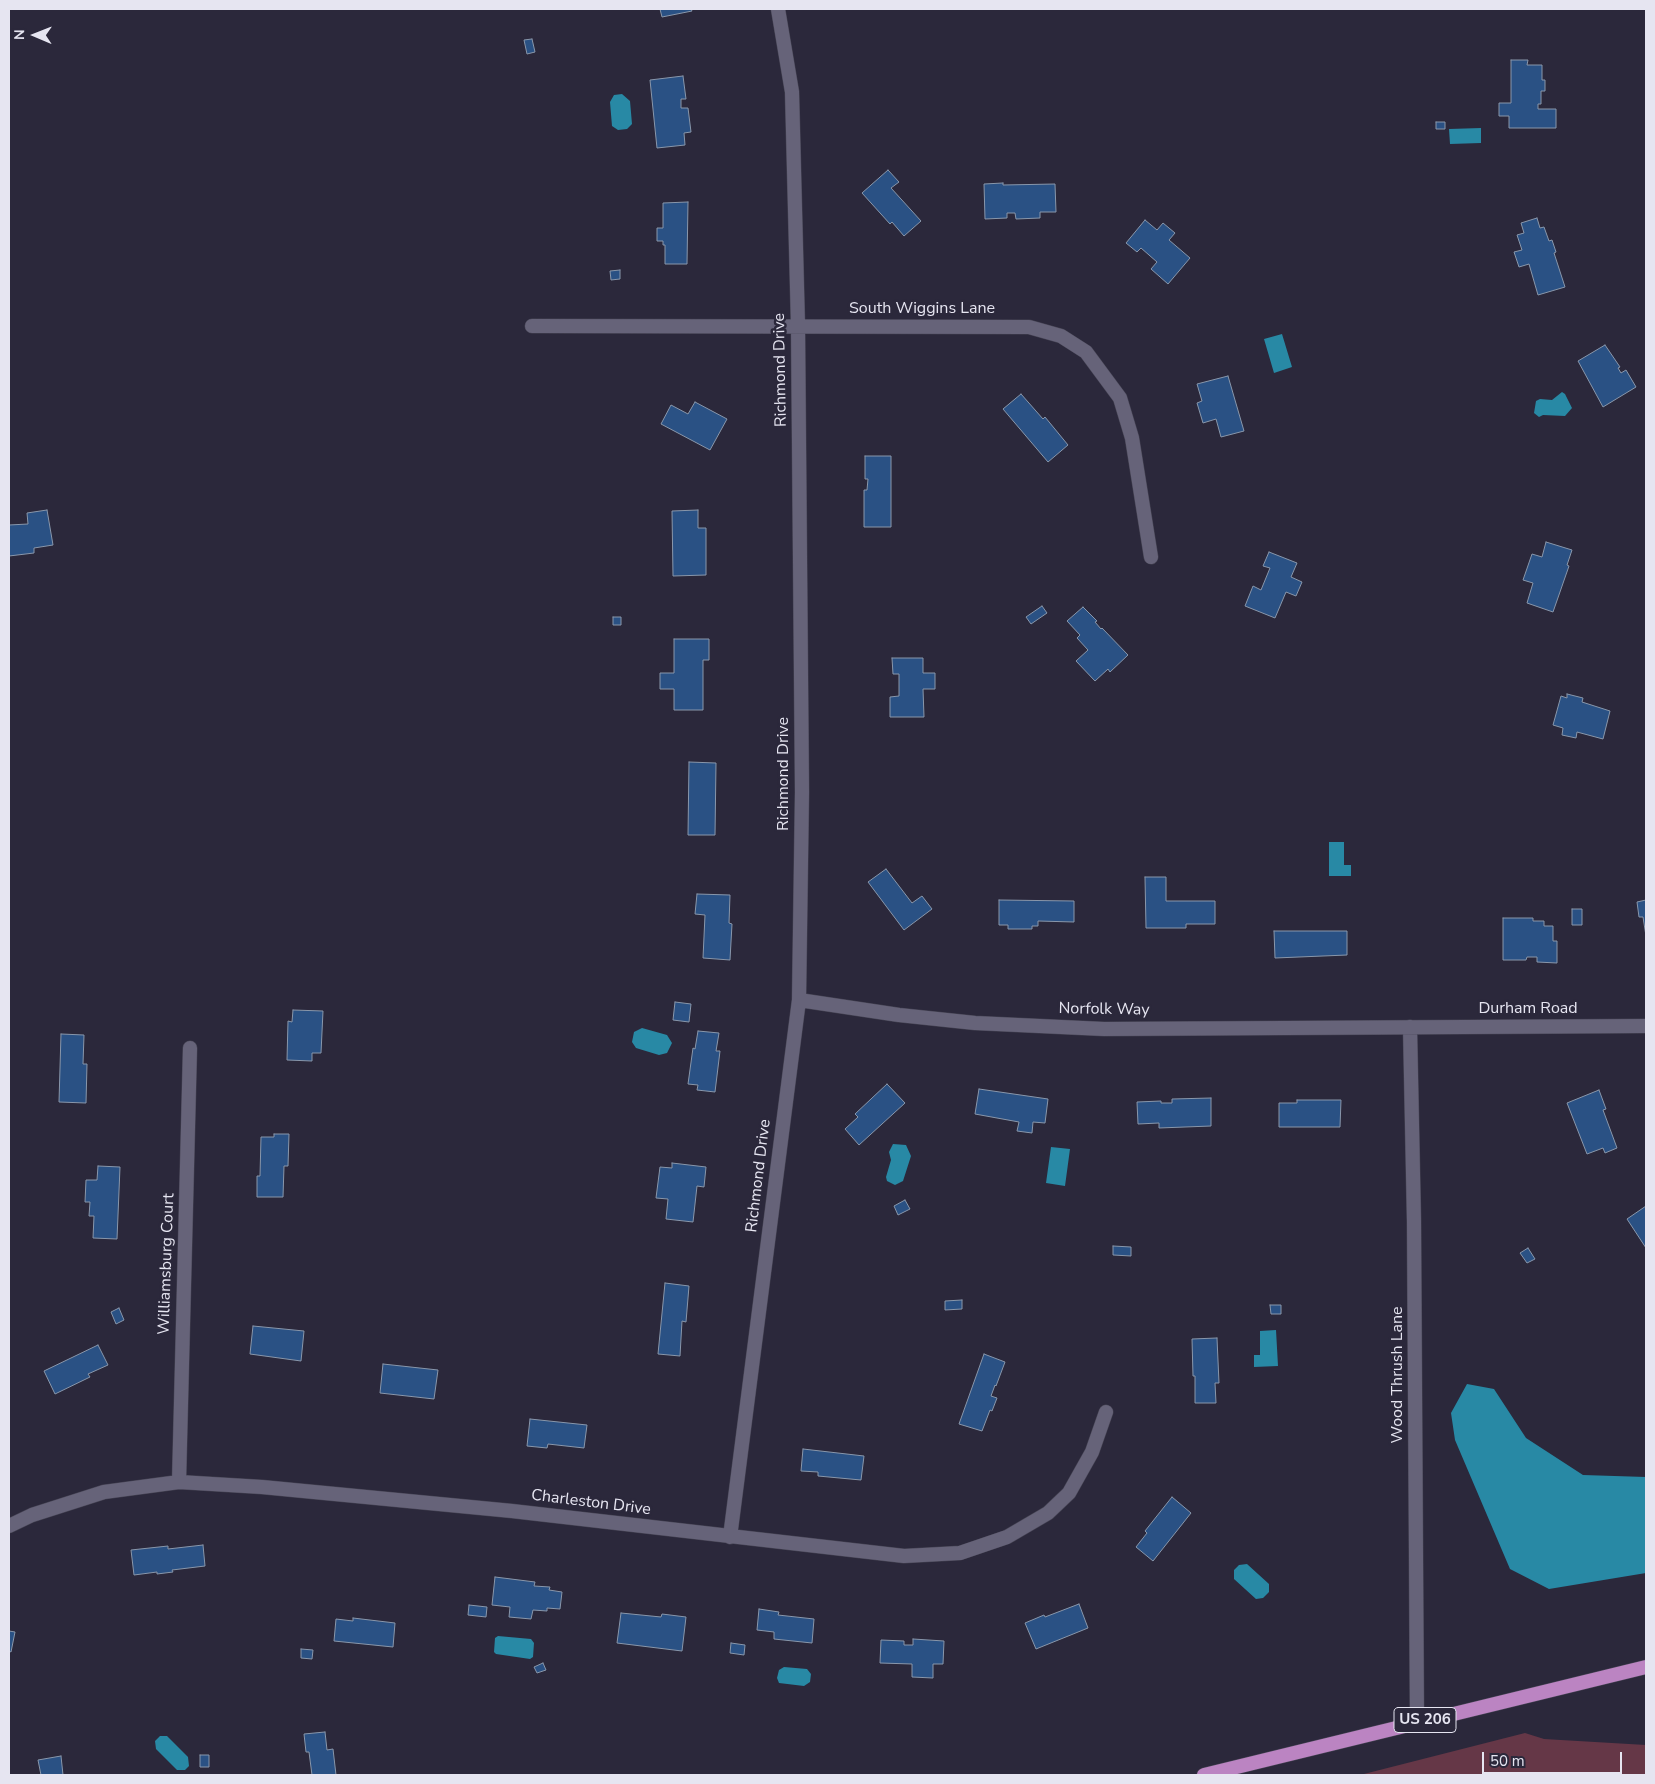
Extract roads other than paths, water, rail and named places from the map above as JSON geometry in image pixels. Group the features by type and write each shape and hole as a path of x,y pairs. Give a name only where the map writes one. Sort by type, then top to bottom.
{"highway":[{"name":"US 206","path":"1204,1775 1646,1667"}],"street":[{"name":"Richmond Drive","path":"730,1537 798,1000 802,782 798,326 792,92 778,9"},
{"name":"South Wiggins Lane","path":"532,326 1029,328 1061,336 1086,352 1120,398 1132,438 1151,557"},
{"name":"Norfolk Way","path":"798,1000 899,1016 975,1024 1104,1029 1410,1027"},
{"name":"Durham Road","path":"1410,1027 1646,1026"},
{"name":"Wood Thrush Lane","path":"1410,1027 1414,1232 1417,1722"},
{"name":"Williamsburg Court","path":"179,1482 190,1048"},
{"name":"Charleston Drive","path":"9,1526 32,1515 104,1492 179,1482 262,1487 502,1510 904,1556 960,1553 1007,1538 1048,1513 1069,1493 1092,1452 1106,1412"}],"water":[{"path":"622,94 630,101 632,124 627,129 618,130 612,126 610,102 614,95"},
{"path":"1481,128 1481,143 1450,144 1449,129"},
{"path":"1282,334 1292,367 1274,373 1264,339"},
{"path":"1562,392 1572,408 1565,416 1543,415 1539,417 1534,413 1536,401 1540,399 1552,400"},
{"path":"1329,842 1344,842 1344,865 1351,865 1351,876 1329,876"},
{"path":"642,1028 667,1035 672,1043 667,1053 659,1055 636,1048 632,1042 634,1032"},
{"path":"893,1144 906,1145 911,1156 903,1181 895,1185 887,1181 886,1177 891,1160 889,1152"},
{"path":"1051,1147 1070,1149 1065,1186 1046,1183"},
{"path":"1276,1330 1278,1366 1254,1367 1254,1355 1260,1355 1260,1331"},
{"path":"1467,1384 1494,1389 1526,1438 1583,1475 1646,1477 1646,1573 1549,1589 1510,1569 1455,1440 1451,1413"},
{"path":"1247,1564 1269,1584 1269,1592 1263,1598 1256,1599 1234,1579 1234,1570 1239,1565"},
{"path":"498,1636 531,1639 534,1643 533,1657 530,1659 496,1654 494,1652 495,1638"},
{"path":"784,1667 807,1669 811,1674 810,1682 804,1686 779,1683 777,1678 779,1670"},
{"path":"160,1736 167,1736 188,1757 189,1766 185,1770 177,1770 156,1749 155,1741"}]}
